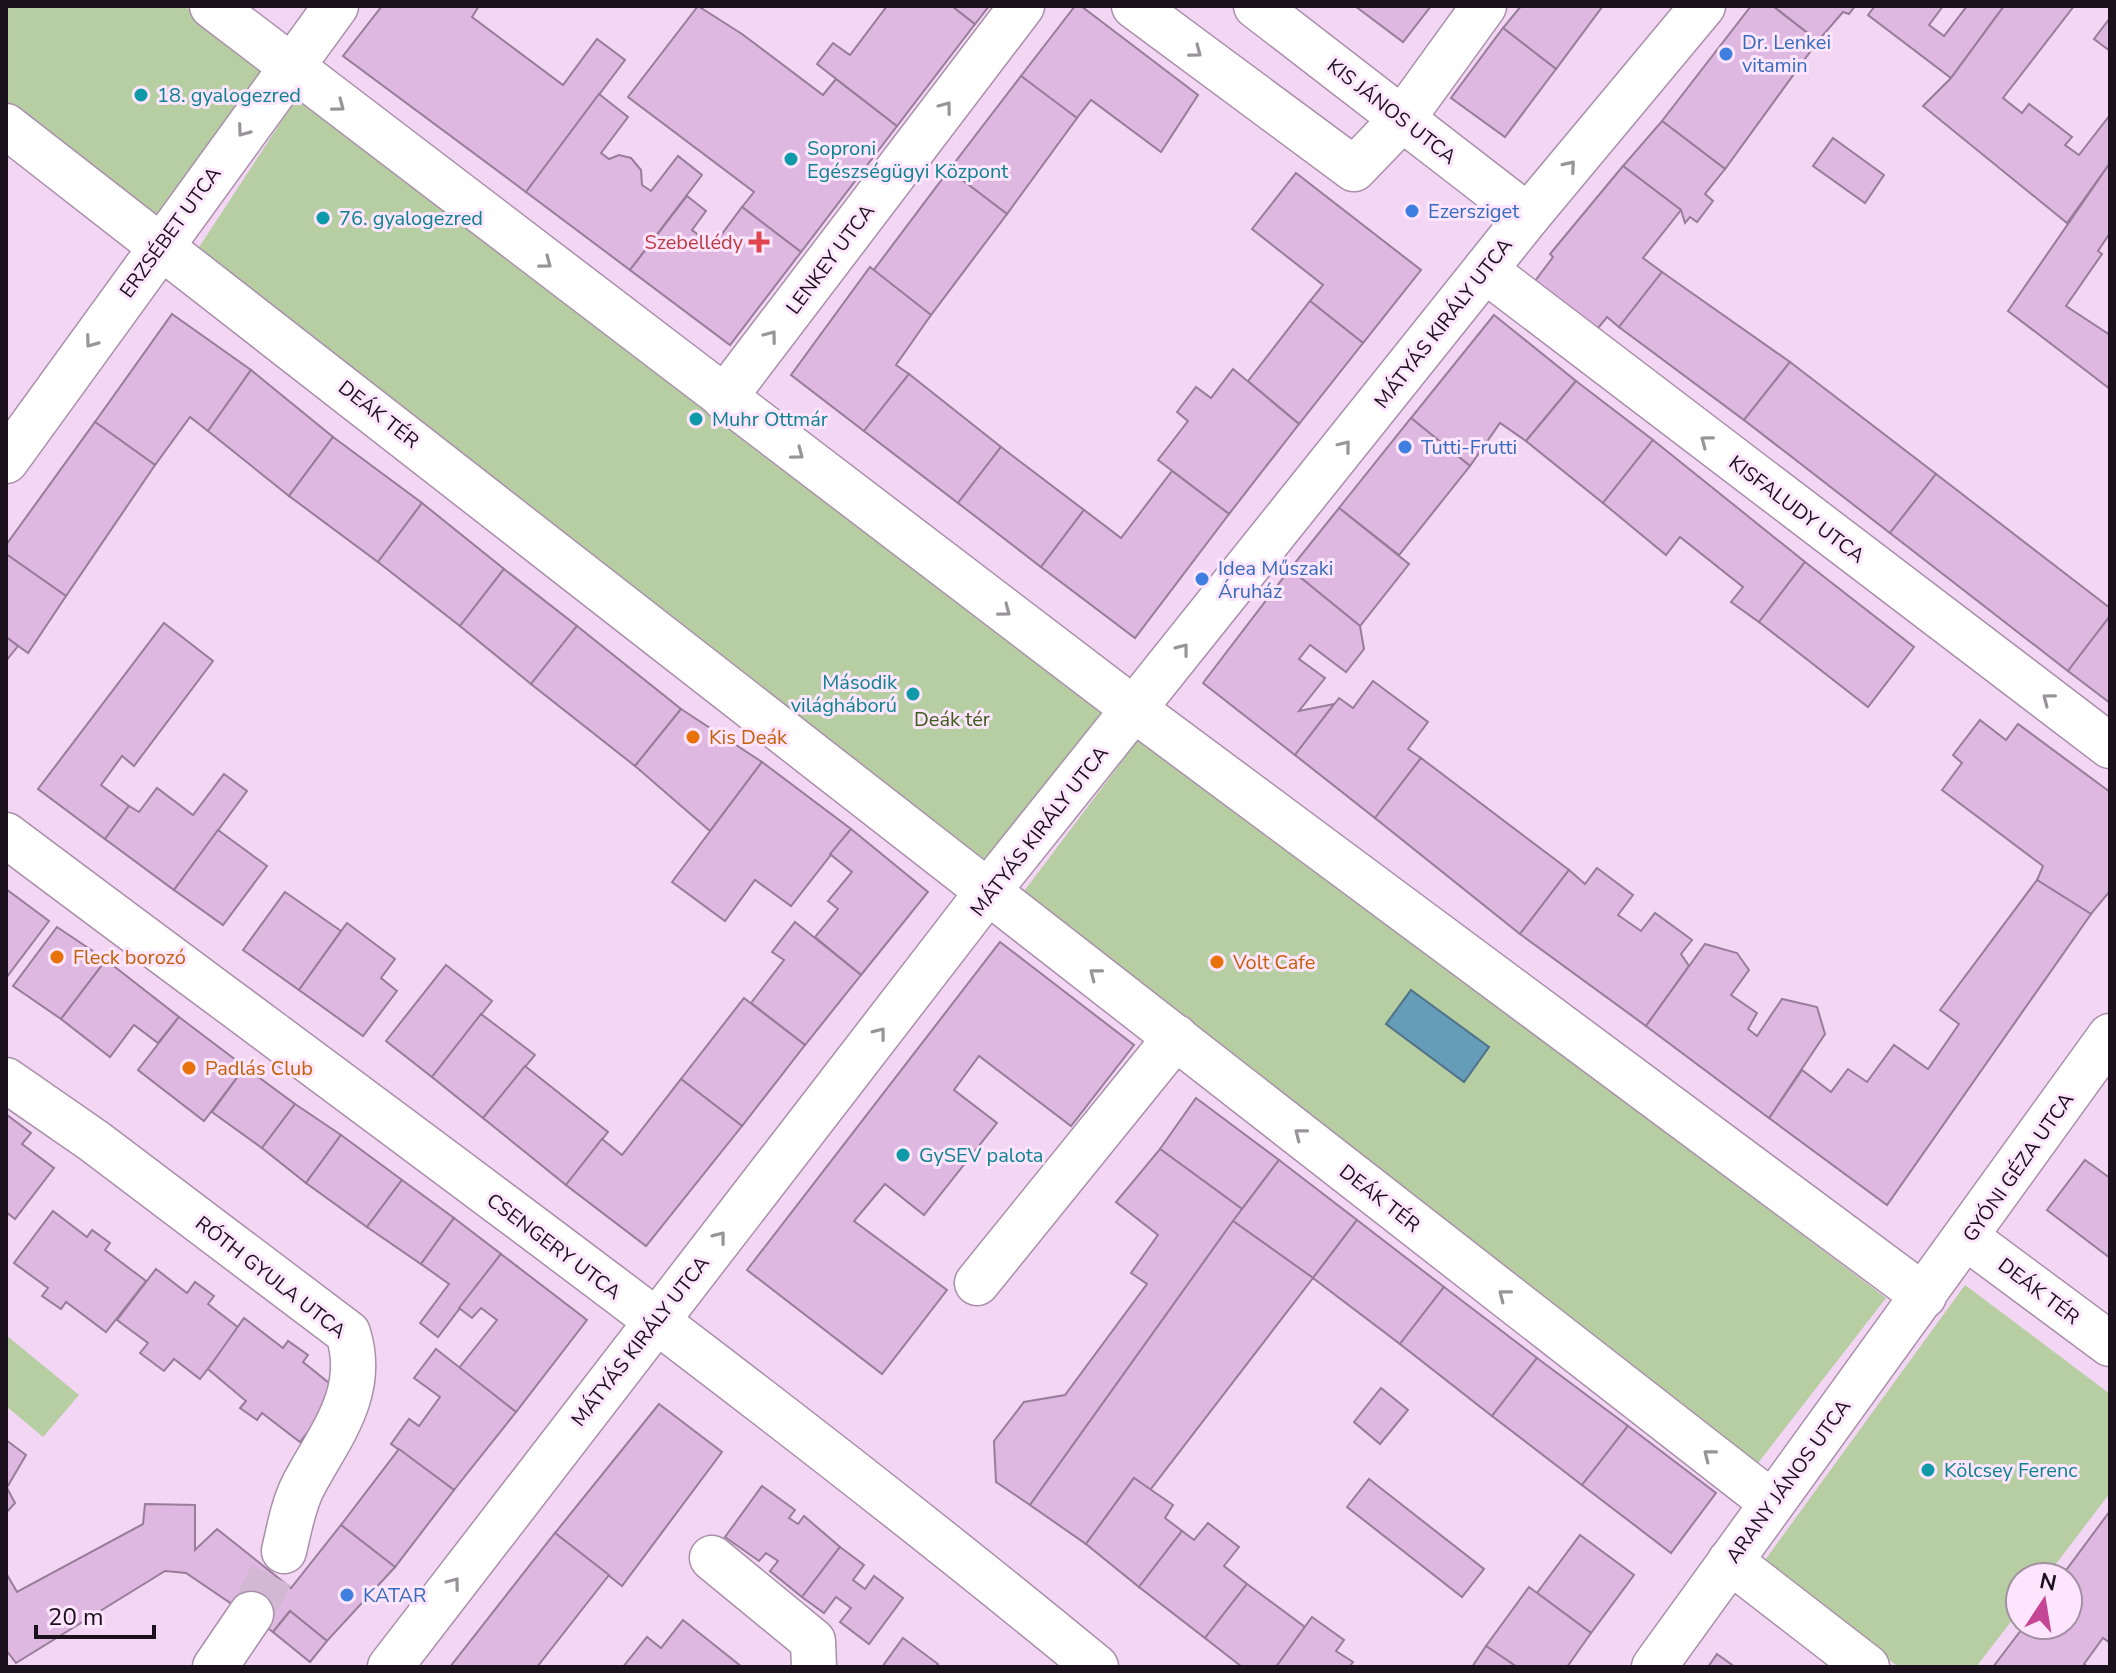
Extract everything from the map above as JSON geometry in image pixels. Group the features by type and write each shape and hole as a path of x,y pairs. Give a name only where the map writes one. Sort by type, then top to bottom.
{"street":[{"path":"212,6 299,55 724,398 1135,710 1924,1296"},
{"name":"ERZSÉBET UTCA","path":"6,461 336,6"},
{"name":"LENKEY UTCA","path":"724,398 1022,6"},
{"path":"1134,6 1354,169 1403,118 1484,6"},
{"name":"KIS JÁNOS UTCA","path":"1256,6 1528,216"},
{"name":"MÁTYÁS KIRÁLY UTCA","path":"390,1667 989,890 1528,216 1703,6"},
{"name":"DEÁK TÉR","path":"6,126 1771,1502"},
{"name":"KISFALUDY UTCA","path":"1485,270 2110,746"},
{"name":"CSENGERY UTCA","path":"6,835 654,1321 971,1564 1096,1667"},
{"name":"GYÓNI GÉZA UTCA","path":"1924,1296 2110,1036"},
{"path":"977,1283 1176,1037"},
{"name":"RÓTH GYULA UTCA","path":"6,1080 94,1141 348,1333 356,1370 352,1391 302,1489 284,1551"},
{"name":"DEÁK TÉR","path":"1967,1238 2110,1344"},
{"name":"ARANY JÁNOS UTCA","path":"1654,1667 1771,1502 1924,1296"},
{"path":"712,1558 813,1641 814,1667"},
{"path":"1730,1561 1867,1667"},
{"path":"215,1667 251,1614"}],"green space":[{"path":"6,6 184,6 266,68 152,220 6,121"},
{"name":"Deák tér","path":"304,87 1108,711 984,867 192,258"},
{"path":"1141,736 1886,1298 1748,1476 1022,894"},
{"path":"1965,1285 2110,1394 2110,1493 2058,1561 2004,1561 2004,1631 1976,1667 1899,1667 1760,1567"},
{"path":"6,1335 79,1395 43,1437 6,1406"}],"water":[{"path":"1411,990 1489,1047 1464,1082 1386,1024"}],"building":[{"path":"382,6 479,6 472,17 563,85 597,39 625,60 526,192 343,56"},
{"name":"Soproni Egészségügyi Központ","path":"698,6 742,34 823,95 836,79 897,126 801,252 742,207 754,192 628,97"},
{"path":"887,6 952,6 975,24 897,126 817,64 833,43 850,55"},
{"path":"952,6 989,6 975,24"},
{"path":"1075,6 1081,6 1198,95 1161,152 1091,100 1076,119 1021,76"},
{"path":"1355,6 1431,6 1403,42"},
{"path":"1521,6 1602,7 1556,69 1503,28"},
{"path":"1751,6 1773,6 1818,41 1725,169 1662,121"},
{"path":"1773,6 1855,6 1849,14 1843,12 1818,41"},
{"path":"1875,6 1943,6 1929,25 1944,36 1967,6 2004,6 1951,78 1868,15"},
{"path":"2004,6 2074,6 2003,98 2022,113 2029,104 2072,137 2065,145 2079,155 2110,115 2110,163 2067,223 1923,106 1951,78"},
{"path":"2110,18 2110,51 2094,39"},
{"path":"1503,28 1556,69 1505,137 1451,98"},
{"path":"1021,76 1077,118 1007,214 949,170"},
{"path":"599,94 628,117 601,153 609,159 619,155 631,158 641,170 642,185 651,191 678,156 702,175 630,270 526,192"},
{"path":"1662,121 1725,169 1705,194 1713,201 1697,222 1690,217 1685,223 1681,210 1623,166"},
{"path":"1833,138 1884,175 1865,203 1813,166"},
{"path":"2110,163 2110,233 2098,251 2102,254 2066,306 2110,335 2110,389 2008,311"},
{"path":"1623,166 1681,210 1643,258 1662,272 1619,327 1607,317 1594,333 1532,285 1553,257 1550,254"},
{"path":"949,170 1007,214 931,315 873,271"},
{"path":"1296,173 1421,270 1363,343 1310,301 1323,285 1252,229"},
{"path":"687,196 706,211 692,230 713,246 742,207 801,252 730,345 630,270"},
{"path":"870,267 931,315 896,365 909,374 864,431 791,375"},
{"path":"1662,272 1790,362 1744,420 1619,327"},
{"path":"1310,301 1363,343 1299,424 1248,381"},
{"path":"172,314 251,370 208,431 190,417 155,465 95,422"},
{"path":"1494,315 1576,381 1526,441 1500,423 1470,466 1411,418"},
{"path":"1790,362 1936,474 1890,533 1744,420"},
{"path":"1233,369 1299,424 1229,514 1158,460 1188,421 1177,412 1196,387 1211,398"},
{"path":"251,370 333,437 289,496 208,431"},
{"path":"909,374 1001,447 958,503 864,431"},
{"path":"1576,381 1653,440 1603,503 1526,441"},
{"path":"1411,418 1470,466 1399,555 1339,508"},
{"path":"95,422 155,465 66,596 6,554 6,545"},
{"path":"333,437 422,503 378,562 289,496"},
{"path":"1653,440 1805,562 1759,622 1731,602 1743,587 1680,537 1666,555 1603,503"},
{"path":"1001,447 1084,510 1041,567 958,503"},
{"path":"1172,471 1229,514 1135,638 1041,567 1084,510 1121,538"},
{"path":"1936,474 2110,608 2110,616 2068,671 1890,533"},
{"path":"422,503 504,569 460,626 378,562"},
{"path":"1339,508 1409,564 1360,626 1290,569"},
{"path":"6,554 66,596 28,653 6,637"},
{"path":"1805,562 1914,647 1868,707 1759,622"},
{"path":"504,569 577,626 531,684 460,626"},
{"path":"1290,569 1360,626 1364,649 1346,672 1310,645 1299,659 1325,678 1299,711 1334,704 1295,755 1203,683"},
{"path":"2110,616 2110,703 2068,671"},
{"path":"164,623 213,661 134,766 122,756 101,785 129,806 105,839 38,789"},
{"path":"577,626 681,709 635,766 531,684"},
{"path":"6,637 18,646 6,661"},
{"path":"1373,681 1428,722 1408,749 1421,758 1375,818 1295,755 1339,698 1353,708"},
{"path":"681,709 762,762 710,831 635,766"},
{"path":"1980,720 2006,740 2018,724 2110,792 2110,891 2091,914 2037,880 2043,866 1942,790 1962,763 1953,755"},
{"path":"1421,758 1569,870 1520,934 1375,818"},
{"path":"762,762 851,829 791,906 755,880 725,921 672,882"},
{"path":"224,774 247,791 174,890 105,839 129,806 139,812 157,788 193,815"},
{"path":"851,829 928,892 861,975 815,937 838,909 828,901 852,872 830,854"},
{"path":"218,830 267,866 223,925 174,890"},
{"path":"1597,868 1633,895 1618,915 1641,931 1655,913 1692,940 1681,954 1689,966 1646,1026 1520,934 1569,870 1585,884"},
{"path":"2037,880 2091,914 1887,1205 1769,1118 1802,1070 1831,1092 1848,1069 1867,1082 1894,1045 1928,1069 1959,1024 1940,1010"},
{"path":"6,889 49,921 6,978"},
{"path":"285,892 341,931 299,990 243,950"},
{"path":"795,922 861,975 805,1045 751,1003 784,960 772,952"},
{"path":"347,923 395,959 381,978 397,991 363,1036 299,990"},
{"path":"57,927 106,960 61,1019 13,986"},
{"name":"GySEV palota","path":"1000,942 1134,1045 1071,1126 979,1056 954,1090 997,1123 924,1215 885,1184 854,1221 947,1290 882,1374 747,1270"},
{"path":"1705,944 1737,953 1749,970 1731,995 1757,1013 1748,1029 1757,1036 1782,999 1817,1007 1825,1034 1769,1118 1646,1026"},
{"path":"106,960 179,1017 158,1043 134,1025 110,1057 61,1019"},
{"path":"446,965 492,1001 432,1077 386,1041"},
{"path":"744,998 805,1045 742,1126 681,1079"},
{"path":"481,1014 535,1055 483,1118 432,1077"},
{"path":"179,1017 245,1067 204,1121 138,1070"},
{"path":"525,1066 608,1132 566,1185 483,1118"},
{"path":"245,1067 295,1104 262,1148 212,1112"},
{"path":"681,1079 742,1126 646,1246 566,1185 602,1139 622,1155"},
{"path":"1196,1098 1279,1160 1242,1209 1160,1149"},
{"path":"295,1104 341,1135 306,1183 262,1148"},
{"path":"7,1115 31,1133 22,1144 54,1168 15,1219 6,1212"},
{"path":"341,1135 402,1180 367,1227 306,1183"},
{"path":"1160,1149 1242,1209 1030,1505 996,1482 994,1441 1024,1402 1065,1395 1147,1284 1131,1273 1158,1235 1116,1202"},
{"path":"1279,1160 1357,1220 1313,1278 1233,1221"},
{"path":"2085,1160 2110,1178 2110,1258 2047,1210"},
{"path":"402,1180 454,1218 421,1264 367,1227"},
{"path":"53,1211 87,1237 92,1230 110,1243 105,1250 146,1281 106,1332 66,1302 61,1309 42,1296 48,1288 14,1263"},
{"path":"454,1218 501,1254 438,1337 420,1323 449,1284 421,1264"},
{"path":"1357,1220 1444,1287 1400,1344 1313,1278"},
{"path":"1233,1221 1313,1278 1150,1490 1134,1478 1086,1544 1030,1505"},
{"path":"501,1254 587,1320 516,1412 459,1368 497,1320 481,1308 472,1318 459,1308"},
{"path":"156,1269 187,1293 195,1282 214,1296 208,1304 239,1328 200,1379 174,1359 164,1371 140,1353 148,1343 117,1320"},
{"path":"1444,1287 1537,1358 1492,1416 1400,1344"},
{"path":"244,1318 283,1348 288,1341 308,1355 303,1362 339,1391 300,1442 262,1413 257,1420 240,1408 246,1401 208,1369"},
{"path":"436,1349 516,1412 454,1490 391,1444 409,1419 419,1426 440,1397 414,1378"},
{"path":"1537,1358 1628,1426 1582,1485 1492,1416"},
{"path":"1381,1388 1408,1410 1380,1444 1354,1422"},
{"path":"659,1404 722,1452 622,1586 555,1533"},
{"path":"1628,1426 1716,1493 1671,1553 1582,1485"},
{"path":"6,1440 26,1455 6,1489"},
{"path":"399,1449 454,1490 395,1567 341,1525"},
{"path":"1134,1478 1173,1505 1165,1518 1182,1531 1139,1587 1086,1544"},
{"path":"1369,1479 1484,1569 1462,1597 1347,1507"},
{"path":"762,1486 795,1510 789,1518 798,1524 804,1516 840,1547 802,1597 770,1571 778,1561 766,1553 759,1561 725,1537"},
{"path":"6,1489 15,1503 6,1513"},
{"path":"145,1504 195,1505 195,1550 217,1529 291,1588 341,1525 395,1567 327,1641 290,1611 273,1632 186,1573 165,1571 16,1663 6,1650 6,1573 17,1592 143,1524"},
{"path":"2110,1511 2110,1643 2103,1638 2084,1664 2088,1667 1993,1667 2013,1641 2084,1641 2084,1561 2073,1561"},
{"path":"1208,1523 1239,1547 1224,1566 1247,1584 1205,1638 1139,1587 1182,1531 1194,1540"},
{"path":"555,1533 609,1575 537,1667 450,1667"},
{"path":"1580,1535 1634,1575 1591,1633 1537,1593"},
{"path":"840,1547 864,1565 853,1580 865,1589 874,1576 903,1598 869,1644 840,1622 851,1608 836,1597 824,1613 802,1597"},
{"path":"1247,1584 1305,1627 1276,1667 1242,1667 1205,1638"},
{"path":"1529,1587 1591,1633 1567,1667 1517,1667 1486,1646"},
{"path":"290,1611 327,1641 310,1662 273,1632"},
{"path":"1312,1617 1344,1640 1336,1651 1353,1662 1349,1667 1276,1667"},
{"path":"683,1620 742,1667 623,1667 647,1637 661,1648"},
{"path":"903,1638 938,1664 935,1667 882,1667"},
{"path":"1486,1646 1517,1667 1472,1667"},
{"path":"1717,1654 1735,1667 1708,1667"}],"tunnel":[{"path":"251,1614 284,1551"}],"place":[{"name":"Dr. Lenkei vitamin","path":"1726,54"},
{"name":"18. gyalogezred","path":"141,95"},
{"name":"Soproni Egészségügyi Központ","path":"791,159"},
{"name":"Ezersziget","path":"1412,211"},
{"name":"76. gyalogezred","path":"323,218"},
{"name":"Szebellédy","path":"759,242"},
{"name":"Muhr Ottmár","path":"696,419"},
{"name":"Tutti-Frutti","path":"1405,447"},
{"name":"Idea Műszaki Áruház","path":"1202,579"},
{"name":"Második világháború","path":"913,694"},
{"name":"Kis Deák","path":"693,737"},
{"name":"Fleck borozó","path":"57,957"},
{"name":"Volt Cafe","path":"1217,962"},
{"name":"Padlás Club","path":"189,1068"},
{"name":"GySEV palota","path":"903,1155"},
{"name":"Kölcsey Ferenc","path":"1928,1470"},
{"name":"KATAR","path":"347,1595"}]}
